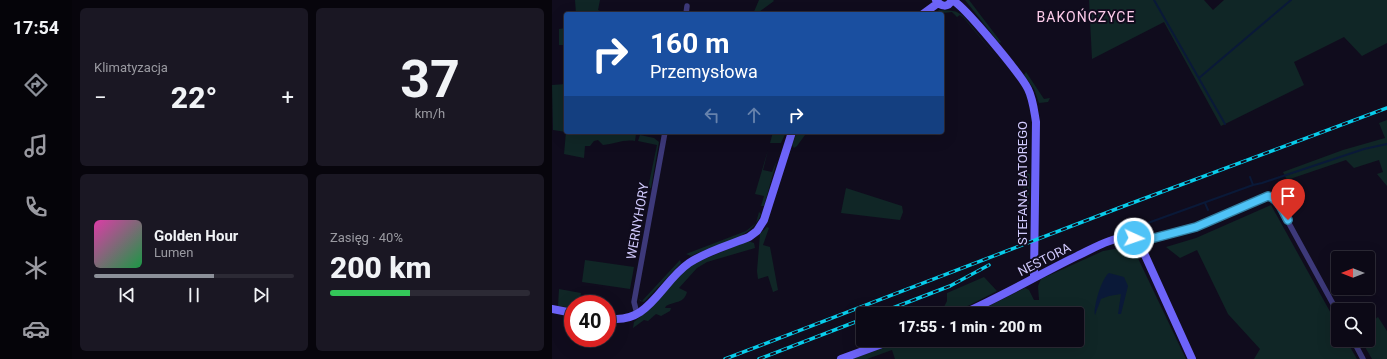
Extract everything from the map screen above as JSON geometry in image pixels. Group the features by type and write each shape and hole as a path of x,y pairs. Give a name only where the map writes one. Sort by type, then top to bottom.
{"street":[{"path":"925,12 937,1 945,6 950,4 952,0"},
{"name":"STEFANA BATOREGO","path":"952,0 965,10 1018,75 1027,88 1032,100 1036,122 1034,276"},
{"path":"686,12 687,6"},
{"name":"WERNYHORY","path":"636,314 634,302 664,134"},
{"path":"616,319 624,320 646,307 688,264 749,237 760,228 764,220 791,134"},
{"path":"1192,359 1139,242 1183,231 1260,198 1272,197 1276,193 1292,187"},
{"path":"1272,197 1280,207 1333,303"},
{"name":"NESTORA","path":"977,307 1034,276 1113,240 1127,237 1134,238 1139,242"},
{"path":"552,309 564,311"},
{"path":"841,359 873,347"},
{"path":"1357,347 1363,359"}],"green space":[{"path":"575,0 600,0 598,10 600,12 576,12"},
{"path":"759,0 774,1 759,12 754,12"},
{"path":"965,0 969,0 1001,42 999,43"},
{"path":"1089,0 1204,0 1213,10 1224,0 1387,0 1387,43 1362,56 1344,37 1294,62 1304,85 1221,126 1164,22 1092,59"},
{"path":"939,10 953,11 961,14 1001,63 963,17 960,15 957,17 952,12 936,12"},
{"path":"564,28 564,45 559,45 559,29"},
{"path":"1026,72 1044,99 1050,98 1048,102 1039,103 1034,89 1024,75"},
{"path":"564,84 564,132 553,130 552,85"},
{"path":"1387,120 1387,186 1377,174 1383,172 1379,160 1354,168 1346,160 1287,180 1283,172 1343,150 1385,138 1379,123"},
{"path":"566,134 636,134 635,141 623,141 603,145 598,140 594,141 590,146 585,146 584,158 564,154"},
{"path":"772,134 785,134 781,143 770,143"},
{"path":"796,134 805,134 797,146 794,148 792,145"},
{"path":"640,135 654,138 659,142 651,188 648,188 657,145 638,141"},
{"path":"768,150 763,170 772,172 777,160 764,206 761,206 764,196 755,194"},
{"path":"1027,173 1030,174 1029,195 1023,195 1024,176 1027,176"},
{"path":"846,188 902,206 903,212 900,220 841,213"},
{"path":"1020,198 1029,199 1029,210 1026,211 1026,213 1019,212"},
{"path":"1271,205 1331,313 1331,347 1350,347 1357,359 1254,359 1260,349 1228,314 1197,250 1180,258 1166,247 1196,238"},
{"path":"759,212 761,214 756,223"},
{"path":"756,223 750,230 731,241 691,256 686,254 746,231"},
{"path":"767,227 769,228 763,245 770,247 778,290 773,292 768,276 758,279 757,271 760,234"},
{"path":"748,241 754,243 755,248 707,262 697,268 679,288 687,292 684,299 666,306 665,308 671,308 670,311 661,316 656,314 648,321 644,320 633,328 634,322 647,311 684,271 695,263"},
{"path":"1126,247 1135,252 1186,359 895,359 892,350 867,359 852,359 886,347 1084,347 1084,307 987,307 1025,288 1029,290 1034,300 1039,300 1038,286 1041,279 1103,251"},
{"path":"585,260 634,267 630,289 582,282"},
{"path":"680,260 681,263 644,302 640,301 639,299 642,301"},
{"path":"984,277 997,291 965,307 944,307 947,301 947,293"},
{"path":"559,289 581,293 581,295 564,295 564,307 558,306"},
{"path":"1378,317 1387,331 1387,359 1372,359 1365,347 1375,347 1375,319"}],"water":[{"path":"1109,273 1124,277 1128,286 1121,314 1118,314 1121,294 1101,299 1095,315 1095,306 1099,292 1106,276"}],"waterway":[{"path":"1154,0 1225,124"},
{"path":"1199,78 1291,0"},
{"path":"1250,177 1253,185 1262,183 1364,149 1387,144"},
{"path":"1145,224 1253,185"},
{"path":"1205,203 1208,210"}],"railway":[{"path":"725,359 1124,206 1387,108"},
{"path":"895,307 950,286 989,265"},
{"path":"759,359 856,322"}],"district":[{"name":"BAKOŃCZYCE","path":"1086,17"}],"route":[{"path":"1134,238 1139,242 1196,227 1260,198 1268,196 1272,197 1277,202 1288,220"}]}
